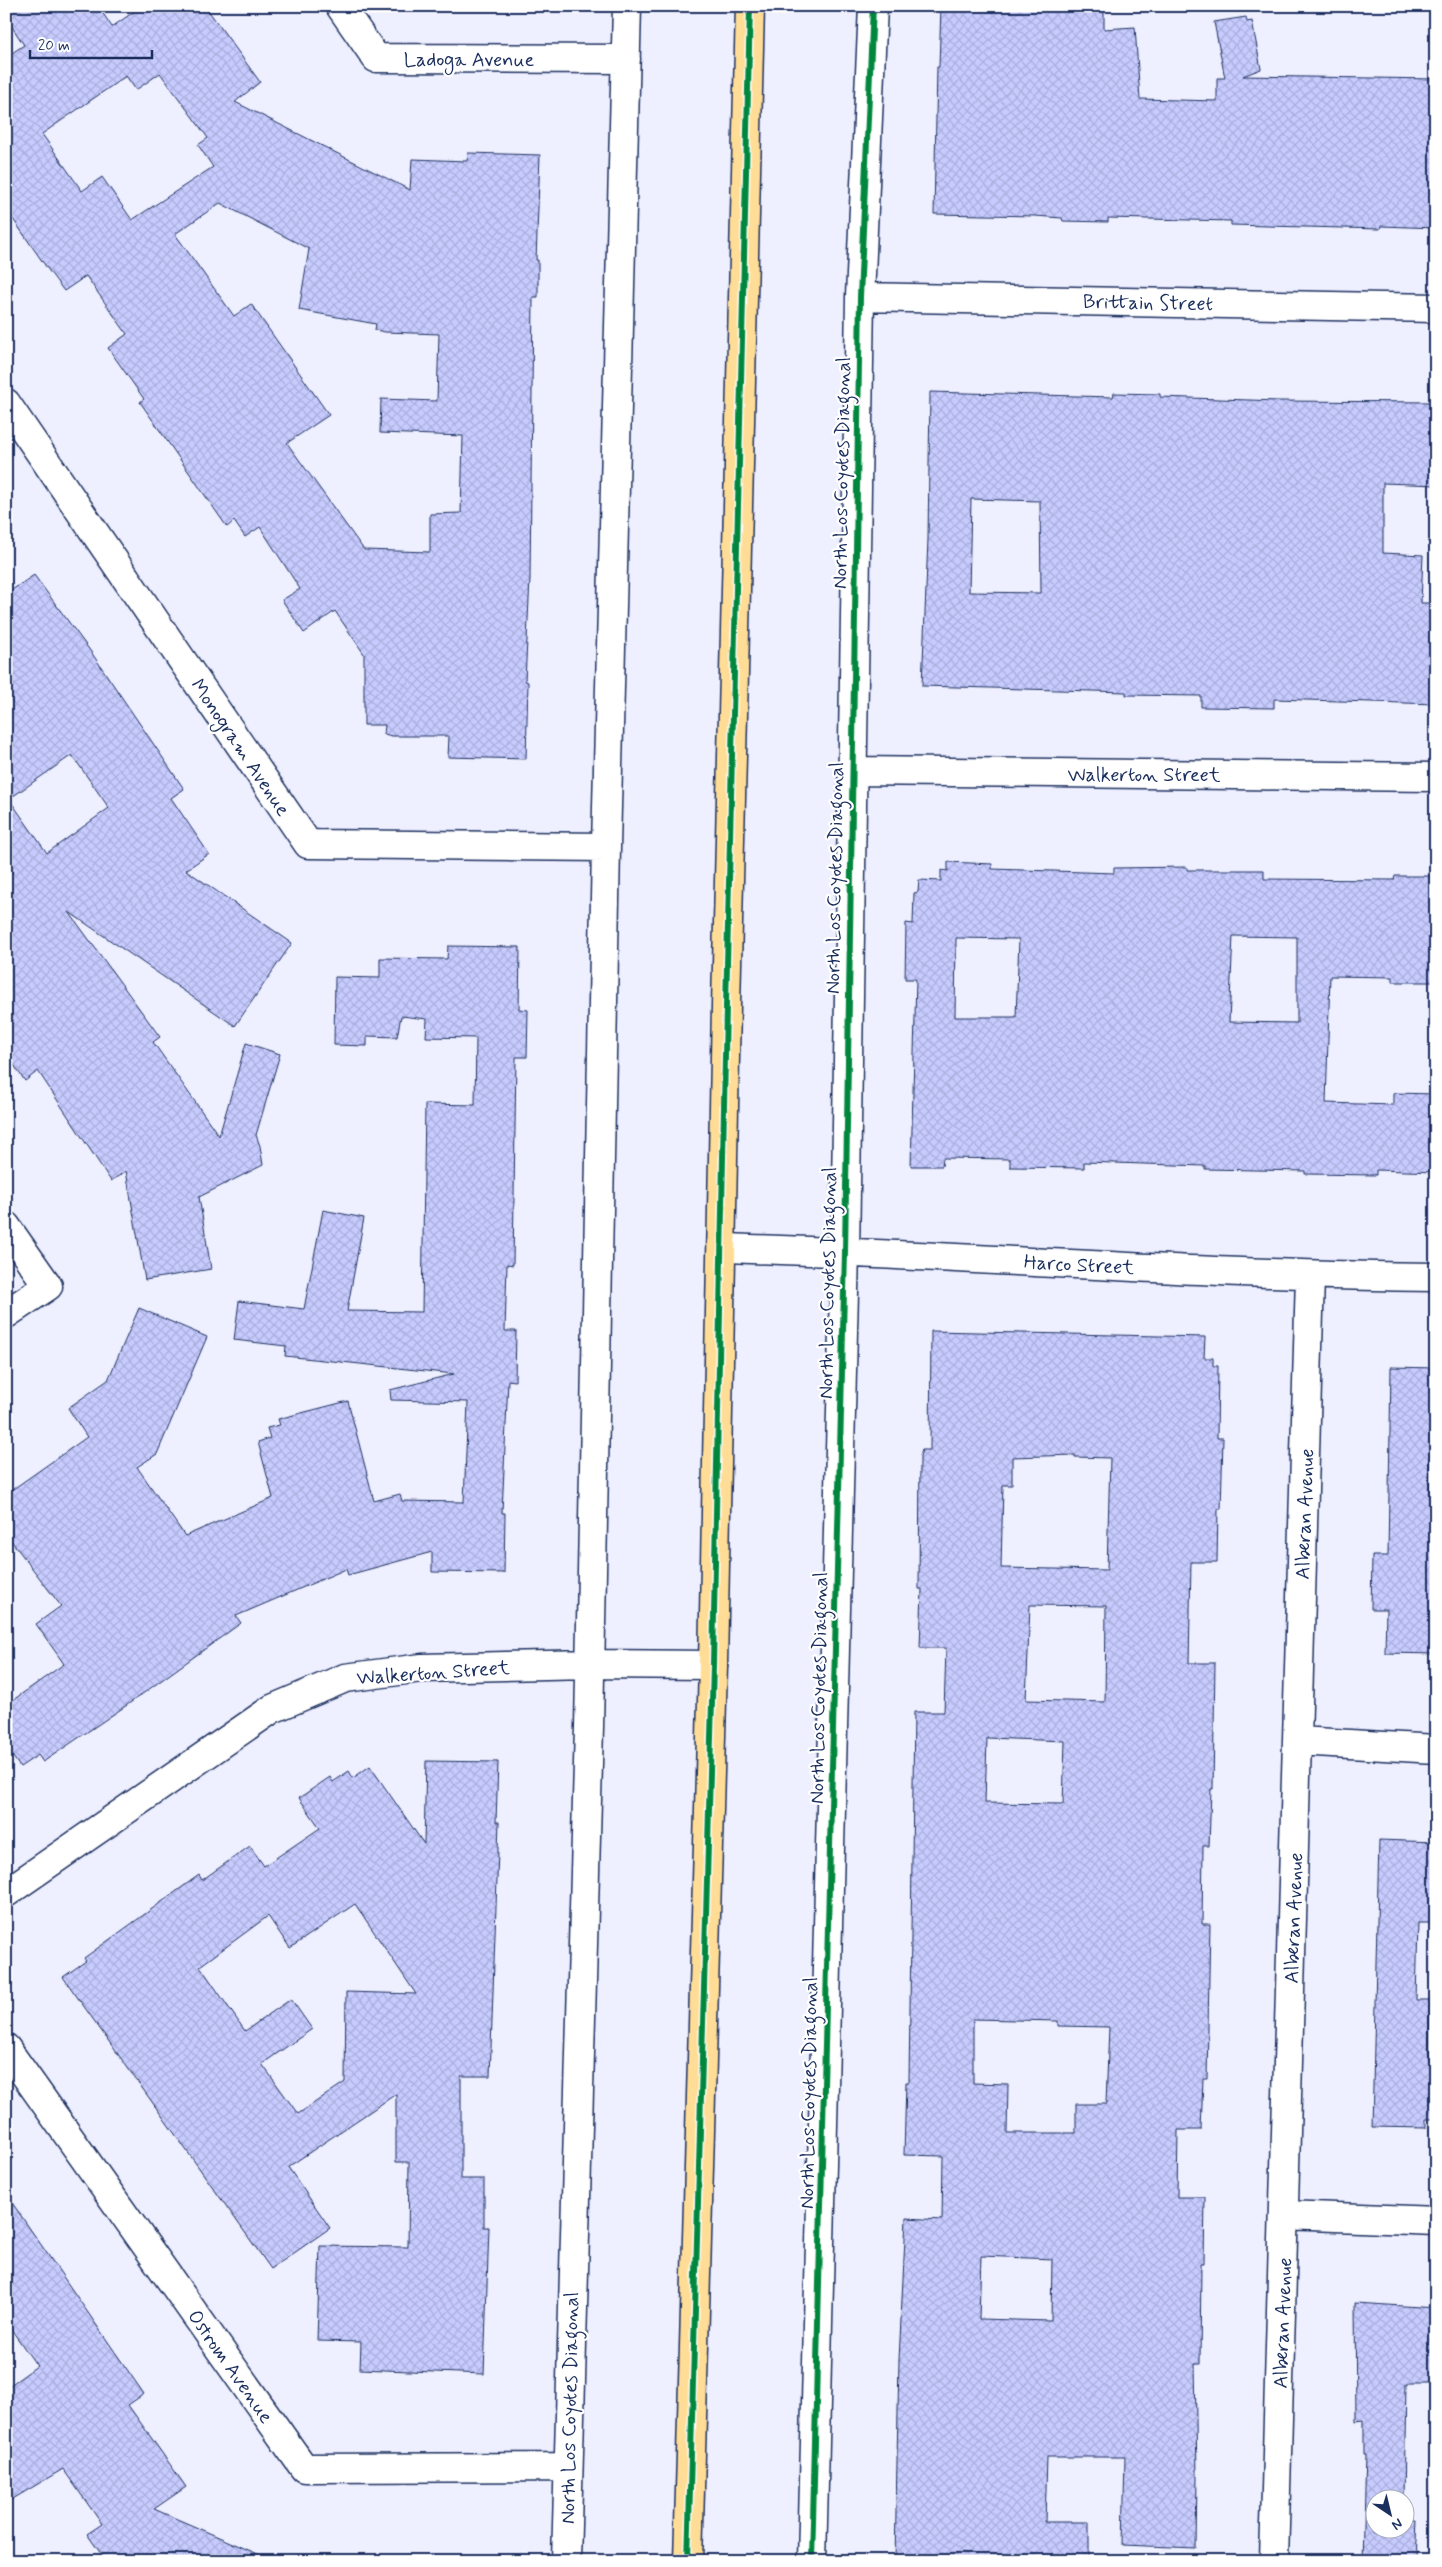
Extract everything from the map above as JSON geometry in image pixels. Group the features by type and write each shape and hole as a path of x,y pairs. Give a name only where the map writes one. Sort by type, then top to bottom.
{"main road":[{"path":"688,2561 713,1665 726,1006 750,6"}],"street":[{"name":"Ladoga Avenue","path":"340,6 376,58 626,59"},
{"name":"North Los Coyotes Diagonal","path":"566,2561 567,2466 590,1664 606,847 627,6"},
{"name":"North Los Coyotes Diagonal","path":"812,2561 845,1252 860,297 873,6"},
{"name":"Brittain Street","path":"860,297 1436,308"},
{"name":"Monogram Avenue","path":"6,402 308,844 606,847"},
{"name":"Walkerton Street","path":"852,771 1436,777"},
{"path":"6,1226 48,1286 6,1314"},
{"name":"Harco Street","path":"722,1248 845,1252 1310,1276 1436,1277"},
{"name":"Alberan Avenue","path":"1274,2561 1310,1276"},
{"name":"Walkerton Street","path":"6,1893 272,1709 345,1678 422,1668 590,1664 713,1665"},
{"path":"1298,1741 1436,1749"},
{"name":"Ostrom Avenue","path":"6,2048 304,2468 567,2466"},
{"path":"1285,2215 1436,2221"}],"building":[{"path":"6,6 98,6 112,27 142,6 205,6 260,82 235,102 410,190 412,159 467,161 468,153 540,155 536,260 538,260 538,297 533,297 530,579 525,681 528,682 526,759 448,757 449,736 392,736 384,734 385,725 364,725 364,654 335,611 304,633 282,600 300,589 260,527 245,537 234,521 227,527 140,402 144,399 108,348 127,334 86,276 64,291 6,209 6,57 24,45 6,18","holes":["160,73 208,138 198,145 213,167 132,220 102,177 82,191 42,134 126,76 136,90","220,203 309,249 299,310 376,324 375,330 385,332 439,334 437,401 381,399 380,433 463,436 461,513 430,514 430,552 364,550 287,443 329,415 251,304 234,316 175,234"]},
{"path":"941,6 1104,6 1104,29 1135,27 1140,99 1217,101 1217,78 1225,78 1214,22 1246,17 1247,22 1252,21 1261,69 1243,76 1436,79 1436,228 1381,226 1380,229 1231,225 1231,221 1108,218 1108,222 1063,221 1062,218 1035,216 934,214 937,67 939,67"},
{"path":"930,392 1113,397 1114,393 1160,394 1160,397 1279,401 1436,402 1436,485 1383,483 1383,553 1423,555 1421,603 1436,603 1436,704 1274,699 1274,708 1201,707 1201,696 1126,695 1126,692 922,686 928,539","holes":["971,499 1040,501 1041,593 969,592"]},
{"path":"34,575 91,652 184,789 171,798 209,854 186,870 292,943 235,1026 69,912 160,1037 153,1042 219,1136 246,1043 280,1054 256,1135 263,1165 199,1197 211,1269 145,1280 126,1171 111,1181 38,1071 25,1081 6,1054 6,879 13,872 6,863 6,594","holes":["72,755 109,808 47,853 9,799"]},
{"path":"948,862 992,864 992,869 1114,873 1114,868 1187,867 1187,870 1264,870 1264,879 1394,880 1395,876 1436,876 1436,982 1393,982 1393,977 1330,976 1326,1103 1393,1105 1393,1093 1436,1094 1436,1172 1376,1170 1376,1175 1305,1174 1305,1171 1205,1169 1205,1166 1084,1162 1084,1168 1010,1167 1010,1159 943,1158 942,1166 911,1166 916,979 905,979 906,923 913,924 914,893 918,892 919,880 941,881 941,870 948,871","holes":["1233,936 1297,937 1297,1023 1229,1022","956,938 1019,939 1016,1017 955,1017"]},
{"path":"448,946 520,947 519,1009 528,1010 527,1057 516,1057 513,1265 507,1264 505,1331 516,1331 515,1381 508,1380 502,1513 505,1513 504,1573 432,1572 432,1552 348,1575 346,1569 236,1616 241,1623 127,1705 43,1762 38,1755 20,1767 6,1747 6,1705 64,1664 36,1624 61,1606 6,1534 6,1494 87,1437 68,1408 108,1380 139,1308 207,1337 157,1454 137,1467 185,1536 273,1498 258,1442 270,1438 267,1428 280,1425 278,1419 348,1401 374,1501 400,1494 402,1501 464,1502 468,1402 391,1400 390,1390 454,1374 285,1356 286,1346 234,1340 239,1301 304,1309 323,1210 364,1218 347,1311 422,1312 425,1104 475,1105 476,1038 426,1037 427,1019 401,1016 397,1037 367,1036 367,1046 334,1045 335,977 380,978 380,958 447,959"},
{"path":"931,1331 1205,1337 1204,1358 1213,1358 1213,1366 1218,1366 1217,1438 1223,1438 1221,1509 1218,1509 1217,1562 1191,1562 1189,1663 1215,1663 1213,1789 1211,1789 1209,1846 1203,1846 1202,1924 1210,1924 1207,2079 1203,2079 1201,2130 1178,2130 1177,2197 1205,2197 1204,2263 1201,2263 1200,2364 1195,2364 1196,2548 1123,2545 1125,2457 1047,2457 1045,2522 1089,2522 1089,2560 895,2561 899,2360 906,2218 942,2220 943,2156 904,2155 906,2082 909,2082 914,1712 944,1712 946,1648 920,1648 922,1589 919,1589 920,1456 922,1450 930,1450","holes":["1075,1455 1075,1457 1110,1458 1107,1570 1001,1568 1003,1485 1012,1485 1012,1457","1030,1605 1106,1606 1105,1702 1026,1700","987,1738 1065,1741 1063,1804 985,1803","973,2019 1058,2021 1058,2026 1109,2027 1106,2104 1076,2104 1076,2133 1007,2133 1008,2084 973,2083","981,2256 1052,2259 1051,2321 979,2319"]},
{"path":"1391,1367 1436,1368 1436,1434 1430,1434 1429,1517 1436,1517 1436,1654 1385,1653 1386,1609 1371,1609 1372,1556 1388,1556"},
{"path":"426,1761 498,1762 496,1822 499,1822 490,2076 461,2076 461,2179 484,2179 484,2227 489,2227 484,2374 360,2369 361,2342 317,2341 320,2246 408,2247 409,2162 396,2162 396,2094 288,2167 330,2228 271,2269 63,1977 86,1961 84,1958 199,1875 202,1880 250,1846 264,1866 320,1828 299,1798 330,1777 333,1782 349,1771 353,1778 370,1766 424,1844","holes":["355,1904 416,1994 346,1992 345,2082 298,2114 262,2064 312,2029 291,1999 245,2031 200,1966 268,1916 290,1948"]},
{"path":"1379,1840 1436,1842 1436,1923 1418,1923 1416,2000 1430,2000 1429,2061 1436,2061 1436,2119 1426,2119 1426,2128 1372,2127"},
{"path":"6,2194 144,2394 128,2405 186,2487 154,2509 274,2561 106,2561 87,2534 102,2524 63,2469 6,2503 6,2388 37,2366 6,2322"},
{"path":"1355,2303 1436,2308 1436,2384 1406,2384 1404,2490 1365,2490 1366,2455 1364,2455 1364,2421 1356,2422"},
{"path":"1414,2519 1418,2519 1416,2561 1363,2561 1364,2526 1364,2540 1414,2540"}],"cycle path":[{"path":"688,2561 713,1665 726,1006 750,6"},
{"path":"812,2561 845,1252 860,297 873,6"}]}
